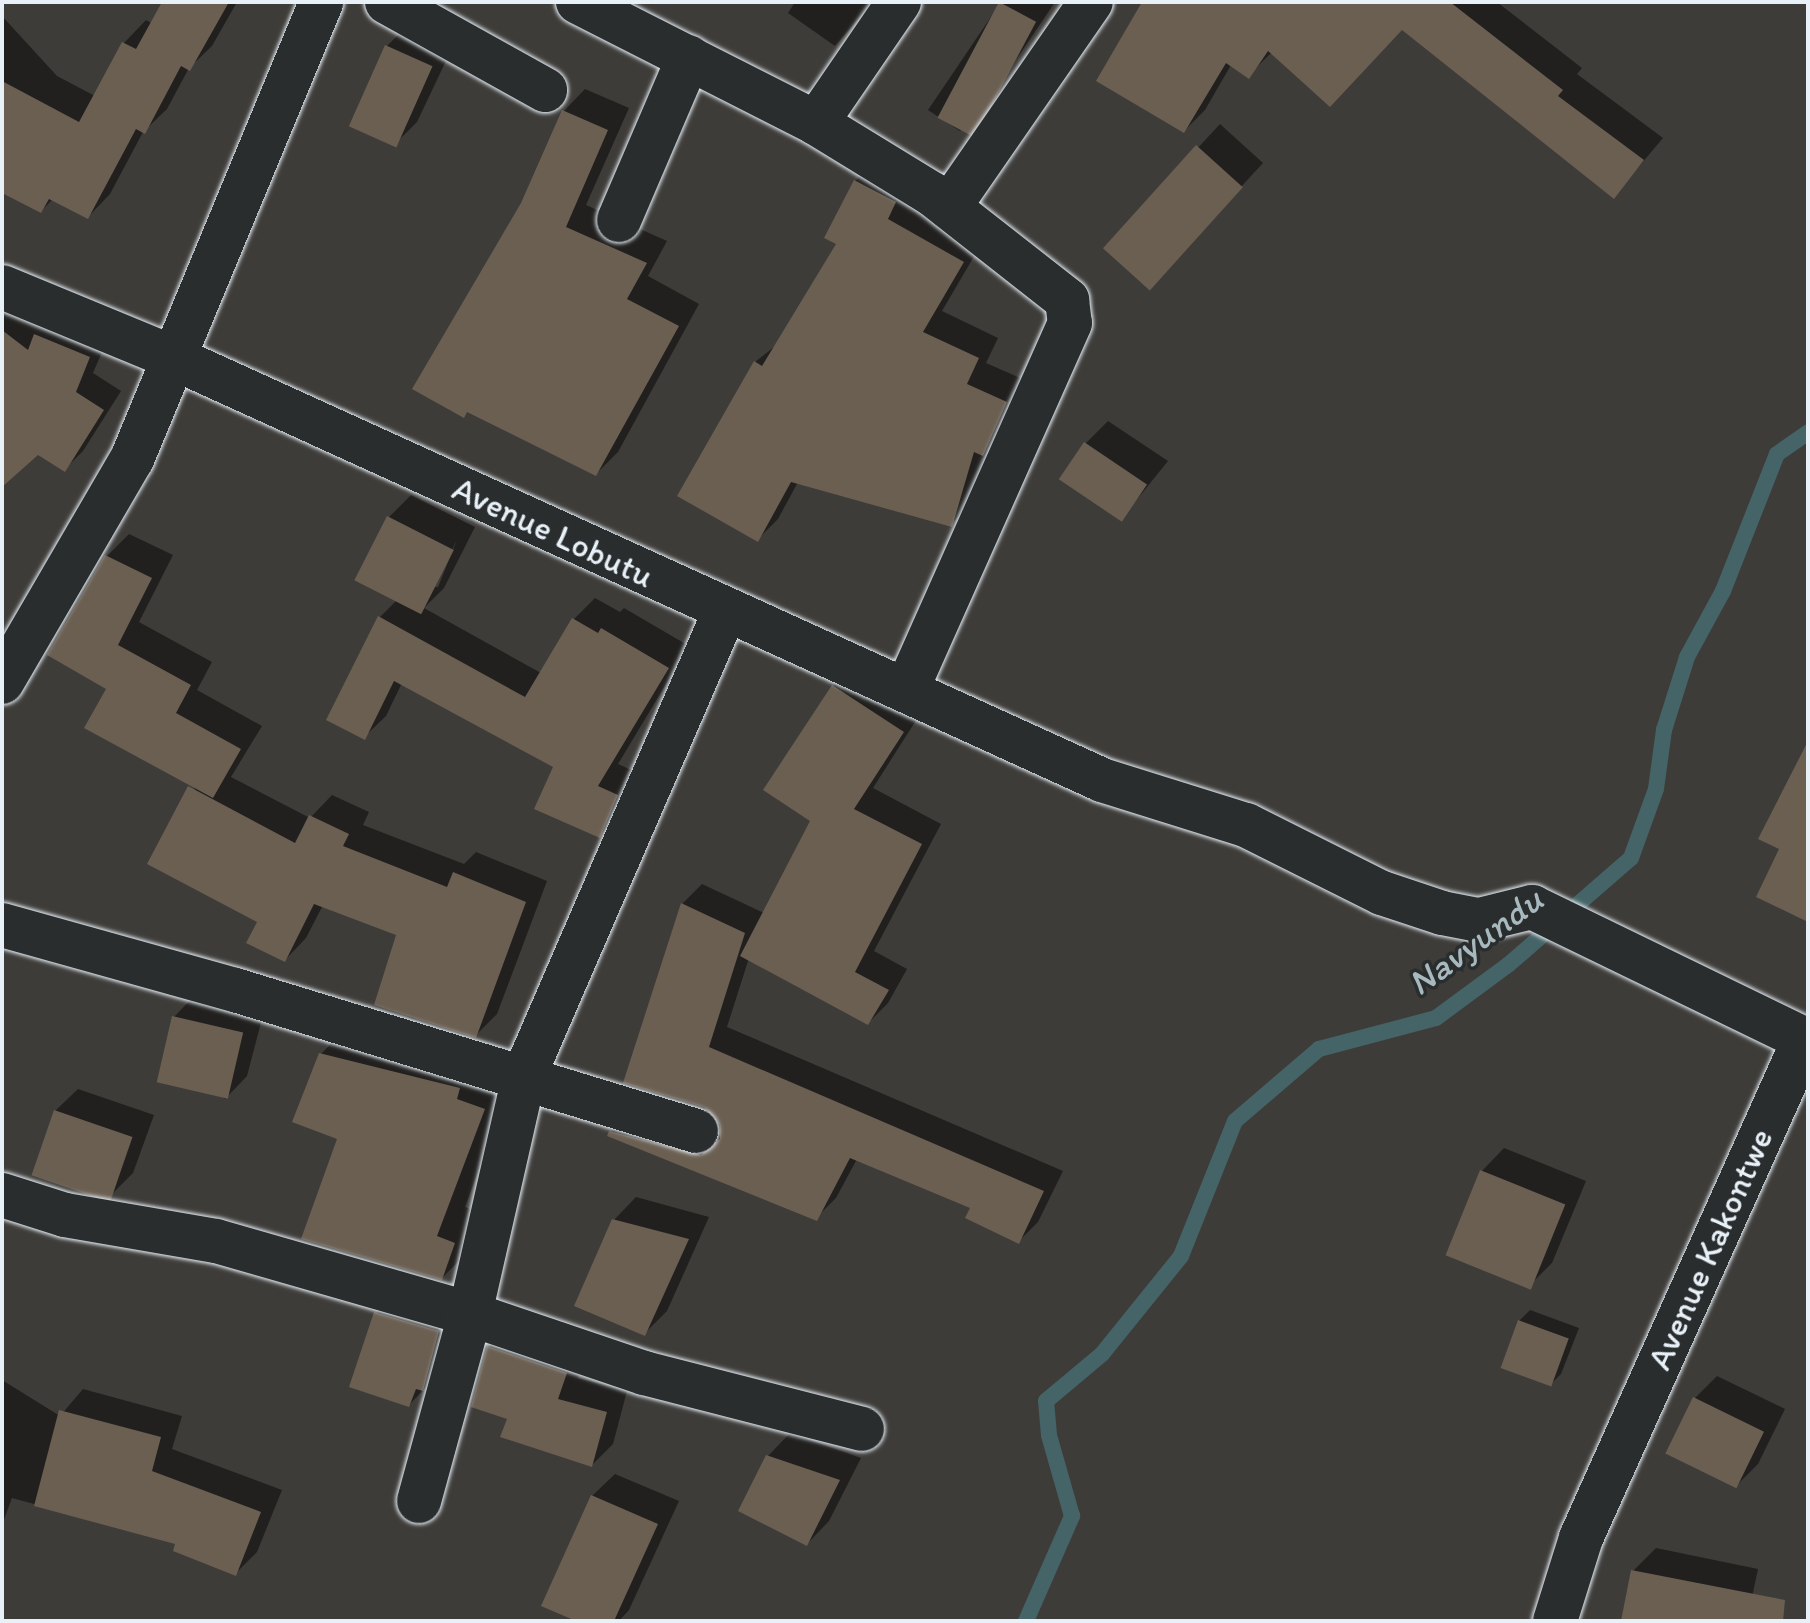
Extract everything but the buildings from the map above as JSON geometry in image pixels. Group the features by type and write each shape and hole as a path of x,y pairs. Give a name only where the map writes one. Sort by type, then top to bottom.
{"street":[{"path":"2,682 132,459 321,2"},
{"path":"387,2 545,90"},
{"path":"578,2 816,123 949,207 1053,285 1067,300 1070,323 907,689"},
{"path":"816,123 899,2"},
{"path":"949,207 1091,2"},
{"path":"619,220 689,57"},
{"name":"Avenue Lobutu","path":"2,287 174,358 1102,780 1246,825 1382,893 1442,913 1479,920 1532,907"},
{"path":"419,1501 470,1314 524,1076 725,611"},
{"name":"Avenue Kakontwe","path":"1532,907 1806,1040 1581,1538 1555,1621"},
{"path":"2,925 524,1076 696,1131"},
{"path":"2,1195 65,1215 216,1241 470,1314 644,1373 862,1429"}],"waterway":[{"name":"Navyundu","path":"1026,1621 1072,1516 1049,1435 1046,1401 1102,1354 1181,1256 1235,1121 1319,1049 1436,1018 1508,965 1631,858 1656,789 1664,730 1687,657 1723,591 1777,454 1808,432"}]}
